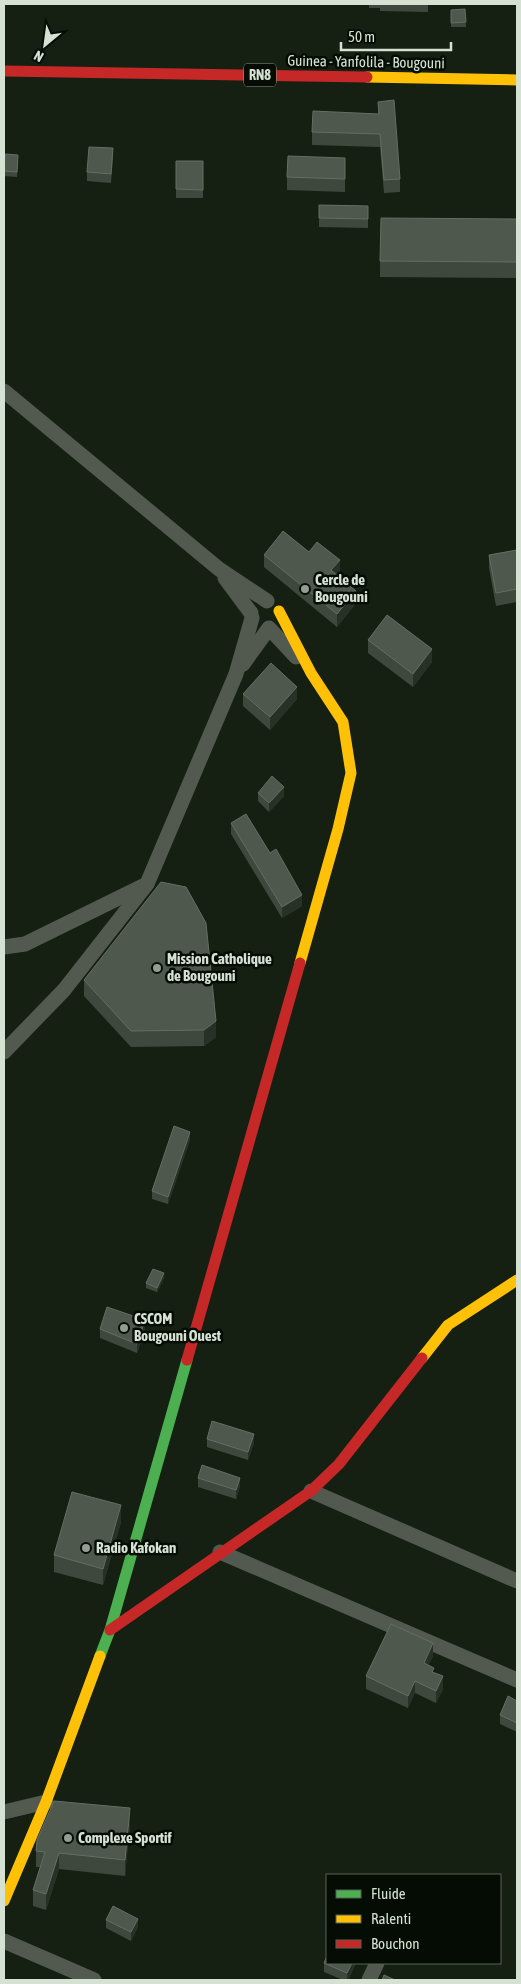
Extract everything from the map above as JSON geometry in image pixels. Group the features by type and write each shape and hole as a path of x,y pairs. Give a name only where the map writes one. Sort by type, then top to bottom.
{"street":[{"name":"Guinea - Yanfolila - Bougouni","path":"4,71 517,80"},
{"path":"4,391 219,569 267,601 273,603 311,672 343,722 352,773 338,829 110,1630 46,1802 4,1901"},
{"path":"219,569 258,627 269,628 311,672"},
{"path":"4,1052 64,990 147,884 236,674 257,603 267,601"},
{"path":"236,674 269,628 278,621 279,611"},
{"path":"4,946 26,944 147,884"},
{"path":"110,1630 310,1491 339,1464 448,1325 517,1280"},
{"path":"310,1491 517,1581"},
{"path":"220,1552 517,1680"},
{"path":"4,1812 46,1802"},
{"path":"4,1941 94,1980"},
{"path":"369,1980 376,1964"}],"building":[{"path":"465,9 466,22 451,23 451,10"},
{"path":"394,100 400,179 384,180 380,134 312,132 313,111 379,114 378,102"},
{"path":"89,147 113,148 111,174 87,172"},
{"path":"5,154 18,155 17,172 4,171"},
{"path":"288,156 345,158 345,179 287,177"},
{"path":"176,161 203,161 203,190 176,189"},
{"path":"319,205 368,206 368,219 319,218"},
{"path":"381,218 517,219 517,262 380,261"},
{"path":"283,531 309,552 317,542 340,560 331,570 356,591 337,614 264,555"},
{"path":"517,550 517,589 496,593 489,555"},
{"path":"387,615 432,649 413,674 368,640"},
{"path":"271,663 297,687 270,717 243,694"},
{"path":"272,776 284,787 269,803 258,793"},
{"path":"246,814 270,853 276,849 302,895 282,907 231,823"},
{"name":"Mission Catholique de Bougouni","path":"161,882 186,887 206,923 216,1021 204,1030 131,1031 84,980"},
{"path":"174,1126 190,1132 168,1197 152,1191"},
{"path":"153,1269 164,1273 157,1288 146,1283"},
{"path":"107,1307 145,1320 137,1344 100,1329"},
{"path":"212,1421 254,1434 248,1452 207,1439"},
{"path":"202,1465 240,1478 236,1490 198,1478"},
{"path":"72,1492 121,1505 103,1569 54,1555"},
{"path":"391,1624 433,1643 424,1663 434,1668 432,1672 443,1676 436,1691 415,1681 408,1696 366,1676"},
{"path":"508,1696 517,1701 517,1723 500,1715"},
{"path":"54,1801 130,1808 125,1860 59,1853 46,1894 33,1890 45,1852 36,1851 37,1840"},
{"path":"113,1906 138,1919 131,1932 106,1920"},
{"path":"326,1964 352,1964 347,1973"},
{"path":"384,1975 395,1980 382,1980"}],"traffic: fast":[{"path":"100,1656 110,1630 187,1360"}],"traffic: slow":[{"path":"367,77 517,80"},
{"path":"279,611 311,673 343,722 351,773 338,829 300,963"},
{"path":"422,1358 448,1325 517,1280"},
{"path":"4,1901 46,1802 100,1656"}],"traffic: jam":[{"path":"4,71 367,77"},
{"path":"187,1360 300,963"},
{"path":"110,1630 311,1491 339,1464 422,1358"}],"place":[{"name":"Cercle de Bougouni","path":"305,589"},
{"name":"Mission Catholique de Bougouni","path":"157,968"},
{"name":"CSCOM Bougouni Ouest","path":"124,1328"},
{"name":"Radio Kafokan","path":"86,1548"},
{"name":"Complexe Sportif","path":"68,1838"}]}
